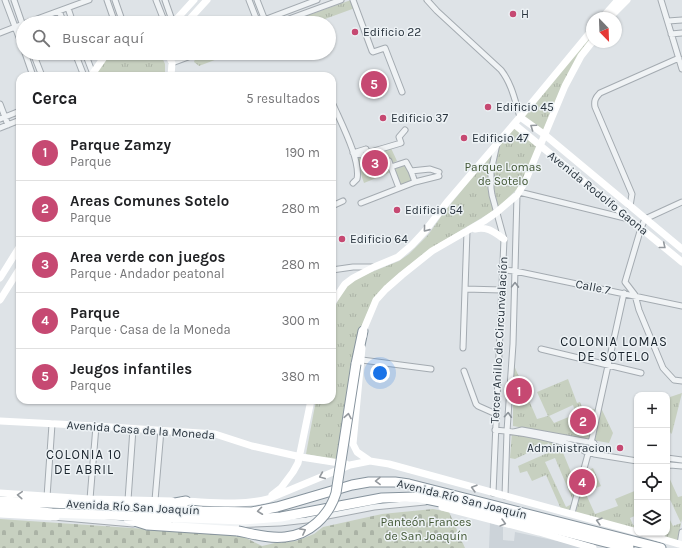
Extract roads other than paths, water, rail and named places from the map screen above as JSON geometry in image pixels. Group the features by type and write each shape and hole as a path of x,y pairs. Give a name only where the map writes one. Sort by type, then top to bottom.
{"highway":[{"path":"119,516 144,524 238,531 271,537 295,535 305,531 317,523 333,504 336,493 363,331"},
{"name":"Avenida Río San Joaquín","path":"0,501 252,512 277,507 352,485 369,482 395,482 409,484 592,529 661,548"},
{"name":"Avenida Río San Joaquín","path":"0,508 71,514 243,520 281,517 397,496 425,498 472,508 629,548"},
{"path":"144,507 186,501"}],"main road":[{"path":"179,16 194,0"},
{"path":"192,16 207,0"},
{"path":"607,12 618,0"},
{"path":"615,12 626,0"},
{"path":"336,297 345,284 353,278 398,257 412,245 498,141 520,118 586,37"},
{"path":"363,331 376,300 402,274 432,251 468,231 497,212 518,193 525,182 565,86 581,56 587,48"},
{"path":"94,72 102,60"},
{"path":"172,60 172,72"},
{"name":"Avenida Rodolfo Gaona","path":"520,118 545,136 682,249"},
{"name":"Avenida Rodolfo Gaona","path":"514,124 682,262"},
{"path":"468,231 483,227 504,239"},
{"path":"0,278 16,252"},
{"path":"11,260 16,264"},
{"path":"0,300 16,274"},
{"path":"359,362 353,444 356,452 370,461"},
{"path":"268,499 281,488 293,472 300,457 310,404"},
{"name":"Avenida Casa de la Moneda","path":"0,421 215,434 252,446 300,457 350,465"},
{"path":"350,465 370,461 389,464 634,531"},
{"name":"Avenida Río San Joaquín","path":"0,493 90,499 249,503 268,499 350,465"},
{"path":"397,496 539,532 593,548"},
{"name":"Avenida Río San Joaquín","path":"0,514 52,517 71,514"},
{"path":"653,536 681,544"}],"street":[{"path":"0,33 15,27 5,0"},
{"path":"14,0 20,16"},
{"path":"45,16 90,0"},
{"path":"107,0 113,16"},
{"path":"114,0 120,16"},
{"path":"156,0 162,16"},
{"path":"165,0 171,16"},
{"path":"249,0 255,16"},
{"path":"257,0 263,16"},
{"path":"297,0 299,6"},
{"path":"276,16 317,0"},
{"path":"297,16 341,0"},
{"path":"353,0 372,51 385,48 402,92"},
{"path":"426,0 501,70 507,78 511,88 520,118"},
{"path":"661,0 682,69"},
{"path":"68,8 71,16"},
{"path":"59,11 61,16"},
{"path":"668,21 682,20"},
{"path":"671,34 682,33"},
{"path":"630,206 632,194 594,103 595,98 600,93 679,58"},
{"path":"28,60 32,72"},
{"path":"36,60 40,72"},
{"path":"78,60 82,72"},
{"path":"87,60 91,72"},
{"path":"172,63 180,60"},
{"path":"0,104 3,118 8,125"},
{"path":"336,111 354,153 358,173 357,179 353,183"},
{"path":"3,118 16,113"},
{"path":"0,128 16,122"},
{"path":"354,153 366,149 367,153 401,143 399,137 405,130"},
{"name":"Tercer Anillo de Circunvalación","path":"492,493 504,239 492,195 491,171 498,141"},
{"path":"354,153 389,162 399,188"},
{"path":"391,167 406,162 416,182"},
{"path":"361,203 439,174 430,169 411,171"},
{"path":"518,193 630,219"},
{"name":"Tercer Anillo de Circunvalación","path":"505,496 507,431 513,344 518,193"},
{"path":"336,204 343,201"},
{"path":"682,202 645,219 625,282 635,295 639,310 663,368 674,380 682,381"},
{"path":"463,348 468,231"},
{"path":"336,269 353,267 374,267"},
{"name":"Calle 7","path":"503,270 515,271 635,295 682,306"},
{"path":"465,289 502,290"},
{"path":"591,442 624,293"},
{"path":"541,349 641,373"},
{"path":"359,362 431,369"},
{"path":"464,371 476,404 496,414"},
{"path":"47,497 52,424"},
{"path":"90,499 96,426"},
{"path":"128,500 133,429"},
{"path":"155,500 161,430"},
{"path":"495,430 514,432 564,443 579,447 591,454 634,461"},
{"path":"514,432 522,430 594,443 597,451 591,454 572,513"},
{"path":"670,458 682,460"},
{"path":"670,465 682,466"},
{"path":"52,517 144,524 267,524 307,520 374,507 425,502"},
{"path":"681,544 682,532"}],"place":[{"name":"H","path":"513,14"},
{"name":"Edificio 22","path":"355,32"},
{"name":"Jeugos infantiles","path":"374,84"},
{"name":"Edificio 45","path":"488,107"},
{"name":"Edificio 37","path":"383,118"},
{"name":"Edificio 47","path":"464,138"},
{"name":"Area verde con juegos","path":"375,163"},
{"name":"Edificio 54","path":"397,210"},
{"name":"Edificio 64","path":"342,239"},
{"name":"Parque Zamzy","path":"519,391"},
{"name":"Areas Comunes Sotelo","path":"583,421"},
{"name":"Administracion","path":"620,448"},
{"name":"Parque","path":"582,482"}],"district":[{"name":"COLONIA LOMAS DE SOTELO","path":"614,348"},
{"name":"COLONIA 10 DE ABRIL","path":"84,462"}],"park label":[{"name":"Parque Lomas de Sotelo","path":"503,174"},
{"name":"Panteón Frances de San Joaquín","path":"426,529"}]}
